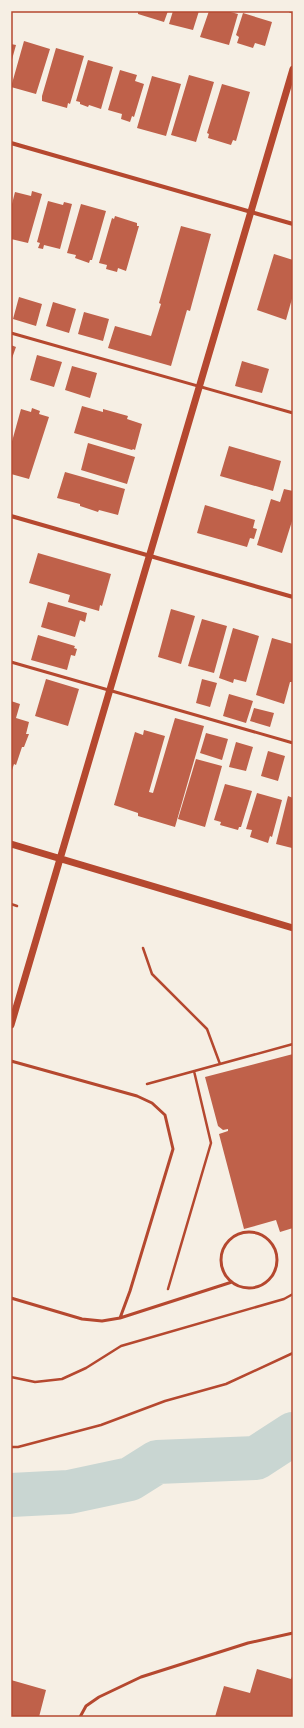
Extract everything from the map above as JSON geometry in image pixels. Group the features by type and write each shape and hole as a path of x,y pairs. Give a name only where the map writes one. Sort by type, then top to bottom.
{"street":[{"path":"11,1025 293,69"},
{"path":"11,144 293,224"},
{"path":"11,516 293,597"},
{"path":"11,844 60,860 293,928"}],"lane":[{"path":"11,333 293,414"},
{"path":"11,662 293,743"},
{"path":"11,1061 137,1096 152,1103 165,1115 173,1149 130,1291 120,1318"},
{"path":"11,1298 82,1318 102,1321 120,1318 232,1282 248,1288 257,1286 272,1276 277,1259 271,1242 264,1236 255,1232 246,1232 237,1234 229,1240 224,1248 221,1262 225,1275 232,1282"},
{"path":"80,1717 86,1706 99,1697 141,1677 248,1644 293,1633"}],"path":[{"path":"11,904 17,906"},
{"path":"143,948 152,974 207,1029 220,1064"},
{"path":"140,1082 147,1084 293,1044"},
{"path":"167,1290 211,1143 194,1071"},
{"path":"11,1377 35,1382 62,1379 86,1368 121,1346 284,1299 293,1294"},
{"path":"11,1447 18,1447 101,1425 165,1401 226,1384 293,1353"}],"building":[{"path":"138,11 168,11 164,22 138,14"},
{"path":"173,11 199,11 193,30 169,24"},
{"path":"209,11 227,11 238,14 229,45 200,37"},
{"path":"243,13 272,22 265,46 255,43 253,48 237,43 239,37 236,35"},
{"path":"24,41 50,49 36,94 11,87"},
{"path":"11,44 16,45 11,63"},
{"path":"56,48 84,56 70,104 68,103 67,108 42,101 42,96"},
{"path":"88,60 113,67 101,109 89,105 88,107 76,101"},
{"path":"120,70 137,75 135,81 144,84 134,117 132,116 130,122 121,119 122,114 108,110"},
{"path":"189,75 214,82 196,142 171,135"},
{"path":"152,76 181,84 166,136 137,128"},
{"path":"222,84 250,92 236,141 233,140 231,145 208,138 209,134 207,133"},
{"path":"32,191 42,194 28,243 11,239 11,208 15,192 31,196"},
{"path":"48,201 63,205 64,202 72,204 60,249 44,245 43,249 38,248 40,243 37,242"},
{"path":"81,204 106,211 92,260 90,260 89,263 75,258 76,255 67,253"},
{"path":"115,216 137,223 137,226 139,226 126,271 118,268 117,272 106,269 107,265 99,263 112,218 114,219"},
{"path":"181,226 211,234 190,311 187,310 171,366 108,348 115,326 151,336 161,304 159,303"},
{"path":"274,254 293,260 293,295 286,320 257,310"},
{"path":"19,297 42,304 36,326 13,319"},
{"path":"53,302 76,309 69,333 46,326"},
{"path":"84,312 109,319 103,341 78,334"},
{"path":"11,345 16,347 11,361"},
{"path":"37,355 62,362 54,387 30,380"},
{"path":"242,361 269,369 262,393 235,386"},
{"path":"72,366 97,373 90,398 65,390"},
{"path":"82,406 103,412 103,409 128,416 127,419 142,424 135,450 74,433"},
{"path":"32,408 40,411 39,414 49,417 29,479 11,474 11,445 21,409 31,412"},
{"path":"88,443 135,457 127,484 81,470"},
{"path":"229,446 281,461 273,491 220,476"},
{"path":"65,472 125,489 118,515 99,510 98,512 80,506 80,504 57,498"},
{"path":"284,489 293,491 293,518 282,553 257,545 271,499 280,502"},
{"path":"205,505 255,520 253,528 257,529 254,539 250,538 247,547 197,533"},
{"path":"38,553 111,574 102,606 100,605 99,611 68,602 70,595 29,583"},
{"path":"48,602 87,613 85,622 80,620 75,637 41,627"},
{"path":"171,609 195,616 181,664 158,657"},
{"path":"202,619 227,626 214,673 188,666"},
{"path":"233,628 259,636 246,682 234,679 233,683 219,678"},
{"path":"38,635 75,646 74,648 77,649 75,656 71,655 67,670 31,660"},
{"path":"272,638 293,644 293,682 290,682 284,704 256,695"},
{"path":"46,679 79,689 68,726 35,716"},
{"path":"202,679 217,683 210,707 196,703"},
{"path":"229,694 253,701 246,723 223,716"},
{"path":"11,701 20,704 16,718 29,722 26,734 29,734 11,773"},
{"path":"254,708 274,713 270,727 250,721"},
{"path":"175,718 204,726 175,827 138,816 138,813 114,805 135,732 143,735 144,730 165,736 149,792 153,793"},
{"path":"206,733 228,739 222,760 200,753"},
{"path":"236,742 253,747 246,771 229,767"},
{"path":"268,751 285,756 278,781 261,776"},
{"path":"196,759 222,766 205,827 178,819"},
{"path":"225,784 252,791 241,827 239,827 238,830 220,825 221,822 214,820"},
{"path":"257,793 282,800 272,837 270,836 268,843 250,837 252,830 246,829"},
{"path":"288,796 293,798 292,848 276,844"},
{"path":"293,1054 293,1228 280,1232 276,1220 244,1229 219,1134 228,1131 228,1129 223,1130 218,1126 205,1077"},
{"path":"257,1669 291,1679 293,1674 293,1717 215,1717 224,1686 250,1693"},
{"path":"11,1680 46,1690 39,1717 11,1717"}],"waterway":[{"path":"11,1495 69,1492 130,1479 157,1462 256,1458 293,1434"}]}
